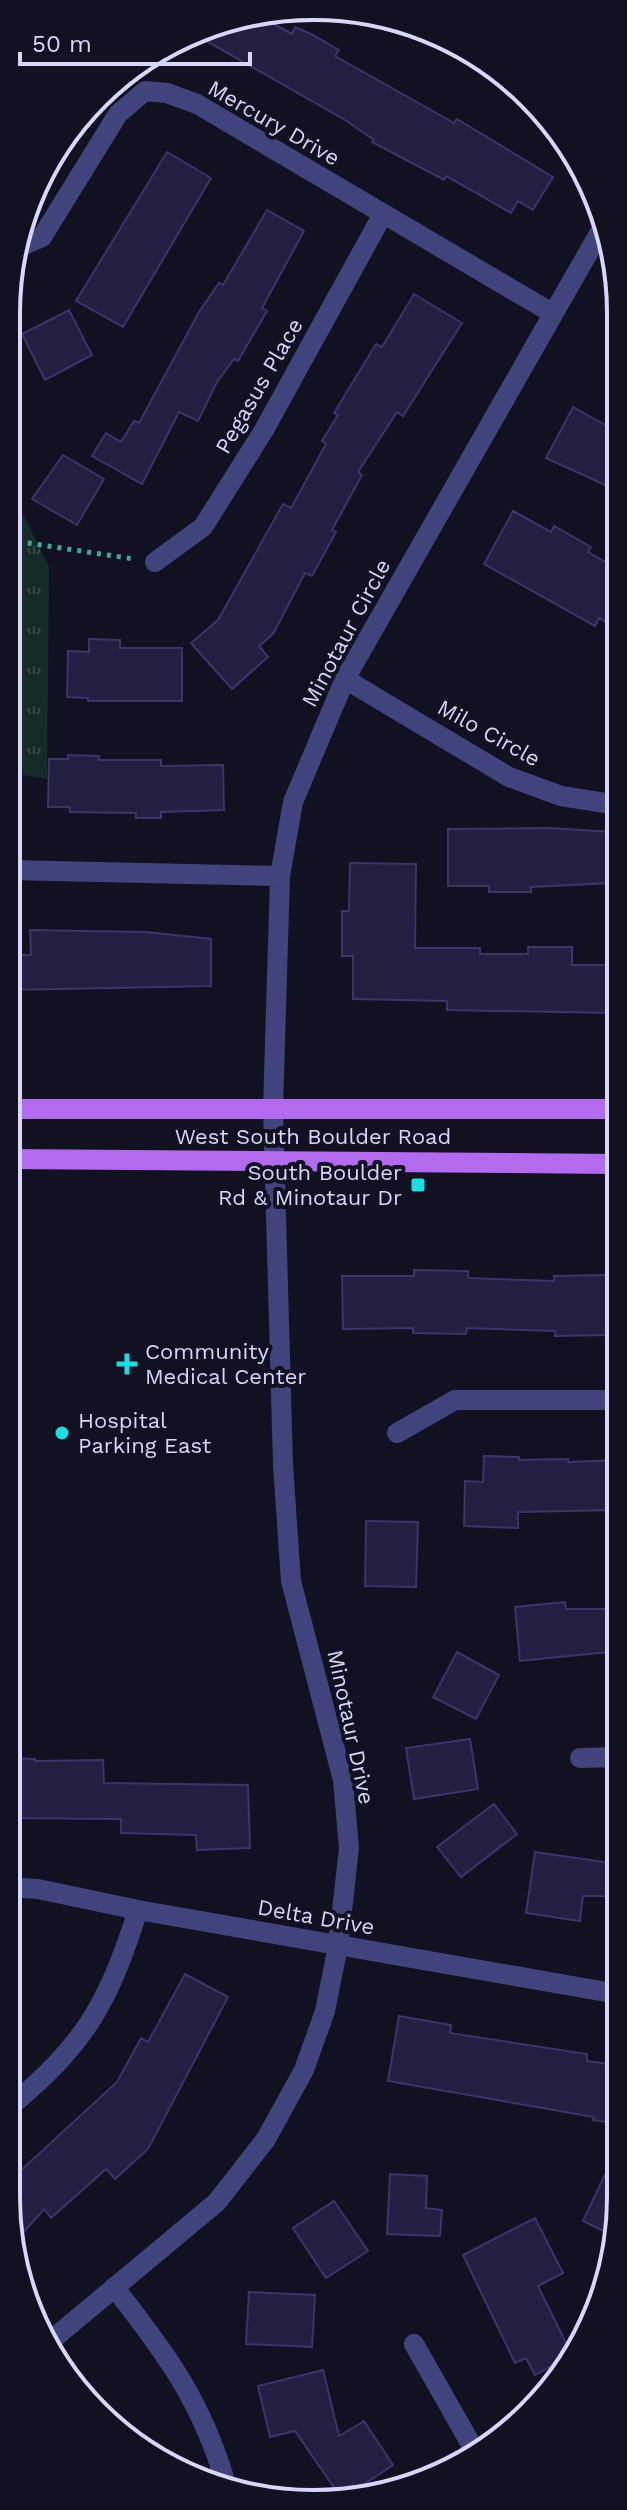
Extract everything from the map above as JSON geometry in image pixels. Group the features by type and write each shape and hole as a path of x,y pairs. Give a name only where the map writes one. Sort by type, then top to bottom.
{"main road":[{"name":"West South Boulder Road","path":"20,1109 607,1109"},
{"name":"West South Boulder Road","path":"20,1159 607,1164"}],"street":[{"name":"Mercury Drive","path":"29,243 42,237 118,114 145,91 167,93 197,104 552,313"},
{"name":"Pegasus Place","path":"155,562 203,527 264,430 383,214"},
{"name":"Minotaur Circle","path":"273,1109 280,876 293,802 345,679 597,237"},
{"name":"Milo Circle","path":"345,679 509,777 561,796 607,803"},
{"path":"20,870 280,876"},
{"name":"Minotaur Drive","path":"56,2337 217,2202 266,2139 304,2070 325,2011 338,1946 349,1848 343,1780 291,1581 283,1465 273,1109"},
{"path":"397,1433 455,1400 607,1400"},
{"path":"580,1758 607,1757"},
{"name":"Delta Drive","path":"20,1888 607,1992"},
{"path":"20,2098 53,2071 88,2028 116,1980 138,1910"},
{"path":"114,2287 170,2359 213,2438 223,2475"},
{"path":"414,2344 471,2444"}],"path":[{"path":"20,542 155,562"}],"green space":[{"path":"20,508 49,567 47,779 20,774"}],"building":[{"path":"272,23 292,34 295,27 339,50 335,56 454,123 457,119 553,177 533,210 518,201 511,213 446,176 444,180 372,142 374,140 345,120 206,40"},
{"path":"167,152 211,178 123,327 76,301"},
{"path":"267,210 304,231 262,308 267,311 238,361 234,359 217,382 198,421 179,412 142,484 92,456 106,433 121,442 134,421 139,423 199,312 219,283 223,285"},
{"path":"414,294 462,323 403,416 397,412 358,472 362,475 332,530 336,532 312,576 305,573 273,634 259,646 268,657 232,689 191,643 218,620 283,504 291,508 326,444 322,441 338,415 334,413 376,344 382,347"},
{"path":"69,310 92,355 45,380 22,334"},
{"path":"573,407 607,426 607,486 546,458"},
{"path":"63,455 104,479 77,525 32,499"},
{"path":"513,511 551,532 554,526 591,547 588,552 607,563 607,623 599,618 595,626 484,564"},
{"path":"89,639 120,640 120,648 182,648 182,701 88,701 88,698 67,697 68,651 89,652"},
{"path":"68,755 99,756 99,760 161,760 161,766 223,765 224,810 161,812 161,818 136,818 136,813 70,812 70,807 48,807 49,759 68,759"},
{"path":"549,828 607,832 607,883 531,887 531,892 489,892 489,886 448,886 448,829"},
{"path":"350,863 416,864 415,948 480,948 480,954 528,954 528,947 572,947 572,965 607,965 607,1013 447,1010 447,1001 353,999 353,956 342,956 342,911 349,911"},
{"path":"30,930 146,932 211,939 211,986 20,990 20,955 31,955"},
{"path":"414,1270 468,1271 468,1278 554,1281 554,1276 607,1275 607,1335 555,1336 555,1331 467,1328 466,1334 413,1333 413,1328 343,1329 342,1276 414,1276"},
{"path":"484,1456 519,1457 519,1460 568,1459 568,1462 607,1460 607,1510 518,1512 518,1528 464,1526 465,1481 483,1482"},
{"path":"366,1521 418,1522 416,1587 365,1586"},
{"path":"565,1602 566,1609 607,1609 607,1652 520,1661 515,1607"},
{"path":"457,1652 499,1675 476,1719 433,1697"},
{"path":"470,1739 478,1789 414,1799 406,1748"},
{"path":"20,1758 103,1760 104,1783 248,1785 250,1848 197,1850 196,1835 121,1833 121,1819 20,1818"},
{"path":"494,1804 517,1834 461,1877 437,1847"},
{"path":"535,1852 607,1862 607,1896 583,1896 580,1921 526,1913"},
{"path":"185,1974 228,1997 148,2149 115,2179 106,2169 51,2218 44,2209 23,2233 20,2171 117,2082 141,2038 148,2042"},
{"path":"399,2016 451,2025 450,2033 587,2054 587,2061 607,2064 607,2122 593,2120 594,2117 388,2081"},
{"path":"607,2170 604,2231 583,2221"},
{"path":"390,2174 427,2176 426,2208 442,2210 440,2236 387,2234"},
{"path":"334,2201 368,2251 326,2278 293,2228"},
{"path":"535,2218 563,2273 538,2286 567,2345 554,2365 535,2375 526,2358 515,2363 463,2255"},
{"path":"249,2292 315,2295 312,2347 246,2344"},
{"path":"323,2370 339,2436 364,2421 393,2465 362,2485 335,2489 295,2431 270,2437 258,2386"}],"place":[{"name":"South Boulder Rd & Minotaur Dr","path":"418,1185"},
{"name":"Community Medical Center","path":"127,1364"},
{"name":"Hospital Parking East","path":"62,1433"}]}
